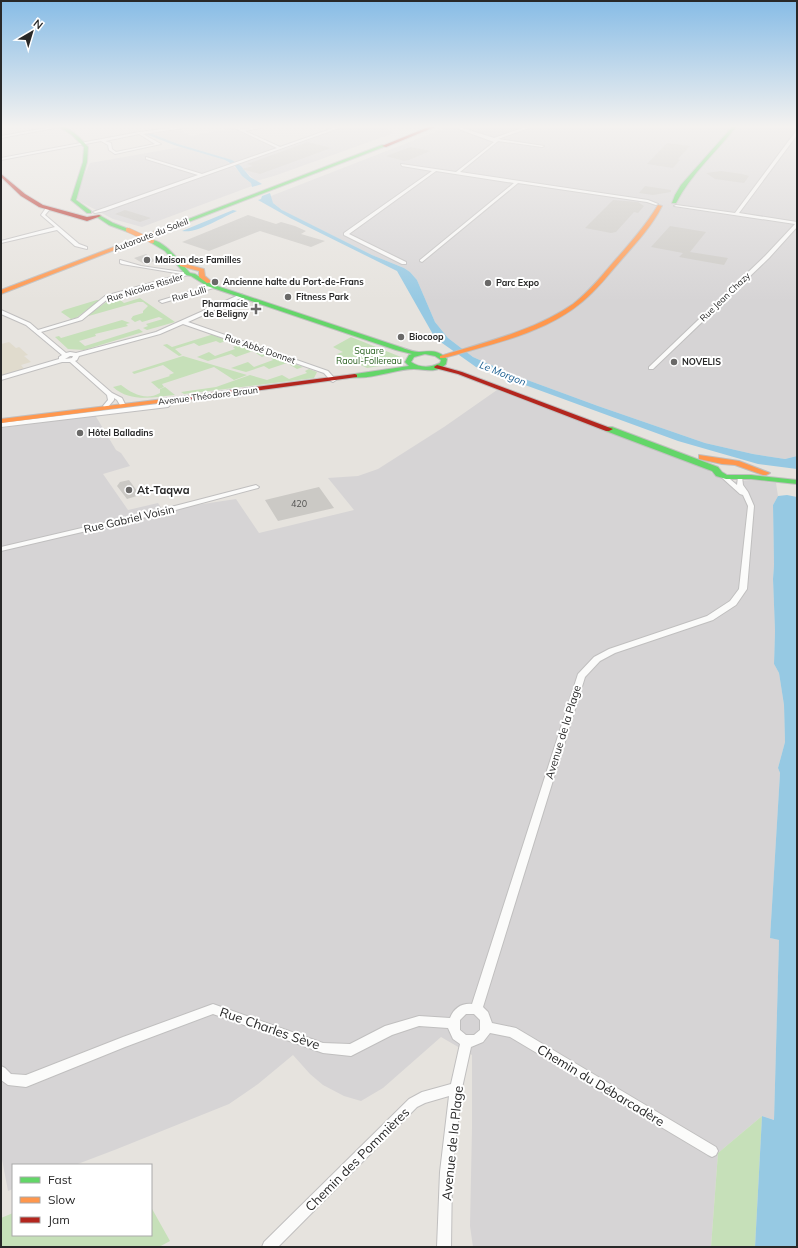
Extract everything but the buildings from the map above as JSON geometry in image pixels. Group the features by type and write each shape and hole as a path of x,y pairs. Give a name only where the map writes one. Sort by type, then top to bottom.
{"main road":[{"path":"11,184 32,201 50,211 78,216 82,213 95,214"},
{"path":"75,184 73,200 111,224 128,230 164,247 179,264 215,286 398,349 426,369 464,347 518,333 555,317 583,299 664,204 675,197 685,184"},
{"name":"Autoroute du Soleil","path":"270,187 277,184"},
{"name":"Autoroute du Soleil","path":"1,286 277,184"},
{"name":"Autoroute du Soleil","path":"1,292 256,192"},
{"path":"412,360 433,353 678,449 722,462 736,463 797,481"},
{"path":"444,358 460,373 719,472 731,478 742,477 797,481"},
{"name":"Avenue Théodore Braun","path":"1,422 172,401 333,378 412,360"},
{"name":"Avenue Théodore Braun","path":"1,418 106,406 121,407 333,378"},
{"path":"719,472 716,465 722,462"},
{"path":"742,477 747,471 744,466"}],"street":[{"path":"95,214 177,184"},
{"path":"404,263 346,234 416,184"},
{"path":"422,261 514,184"},
{"path":"532,184 797,223"},
{"path":"736,214 758,184"},
{"path":"50,211 44,216 77,245 85,248"},
{"name":"Rue Jean Chazy","path":"651,368 767,257 797,223"},
{"path":"1,242 58,228"},
{"path":"122,261 122,263 135,266 177,273 192,272"},
{"name":"Rue Nicolas Rissler","path":"37,332 80,319 107,297 192,272"},
{"name":"Rue Lulli","path":"162,301 215,286"},
{"path":"1,378 64,357 158,333 241,296"},
{"path":"1,312 28,324 64,357 71,360 110,394 120,399 121,407 1,425"},
{"name":"Rue Abbé Donnet","path":"184,322 326,372 333,378"},
{"path":"71,360 76,358 76,355"},
{"path":"106,406 111,400 110,394"},
{"path":"719,472 748,497"},
{"name":"Avenue de la Plage","path":"476,1010 581,676 597,659 612,651 710,618 733,603 743,590 752,506 740,485 742,477"},
{"name":"Rue Gabriel Voisin","path":"1,549 256,488"},
{"name":"Rue Charles Sève","path":"1,1072 8,1079 26,1081 123,1042 213,1009 323,1048 351,1050 389,1030 419,1022 453,1022"},
{"path":"464,1010 476,1010 485,1017 487,1027 486,1032 478,1039 467,1040 456,1034 453,1022 454,1017 464,1010"},
{"name":"Chemin du Débarcadère","path":"487,1027 512,1032 712,1151"},
{"name":"Avenue de la Plage","path":"444,1247 446,1172 456,1088 467,1040"},
{"name":"Chemin des Pommières","path":"269,1247 413,1103 422,1098 456,1088"}],"shaded area":[{"path":"80,184 251,184 252,186 142,227 113,219 79,201 75,196"},
{"path":"301,184 797,184 797,456 785,459 753,454 705,443 511,374 473,357 448,338 435,322 417,280 410,272 285,212 273,203 271,196"},
{"path":"9,342 16,348 19,347 28,355 24,356 31,362 21,365 24,369 1,376 1,344"},
{"path":"497,390 706,469 723,480 732,482 750,480 776,483 778,496 773,505 775,631 774,664 779,673 784,705 785,742 778,768 780,773 770,938 779,940 774,1120 762,1116 718,1153 711,1247 473,1247 470,1226 472,1055 441,1037 383,1088 361,1101 344,1096 323,1085 310,1074 293,1055 258,1084 229,1104 117,1149 78,1164 12,1164 12,1189 8,1191 1,1154 1,428 95,415 116,450 121,453 130,466 103,474 128,510 158,503 163,510 236,499 259,533 354,510 328,478 358,476 378,469 444,427"}],"green space":[{"path":"115,296 124,303 140,298 175,322 147,330 143,328 148,326 146,324 163,319 159,317 142,322 140,320 135,322 131,319 133,316 143,313 148,306 143,302 138,302 85,317"},
{"path":"100,300 76,318 71,319 61,312 64,310"},
{"path":"122,320 130,323 126,324 128,326 95,334 96,336 79,341 85,346 139,329 143,332 84,350 68,349 55,337 59,336 61,338"},
{"path":"214,334 236,342 231,344 226,341 220,343 216,341 199,346 194,343 175,349 182,355 179,356 163,345 167,344 172,347"},
{"name":"Square Raoul-Follereau","path":"351,337 401,357 399,363 367,368 337,354 343,352 333,347"},
{"path":"242,344 269,354 262,357 253,351 236,357 231,354 208,361 197,357 209,352 215,356 235,349 233,347"},
{"path":"183,356 247,375 234,380 214,367 162,384 164,387 159,389 151,382 170,376 169,375 174,373 163,365 134,374 132,372"},
{"path":"275,357 303,367 297,369 287,363 269,369 264,366 246,372 231,368 248,362 254,367 273,360 271,358"},
{"path":"309,369 317,372 314,378 184,394 181,392 216,387 250,375 267,380 282,375 289,379 307,373 305,371"},
{"path":"121,385 135,394 145,396 160,393 160,389 165,387 175,395 150,398 135,397 120,392 113,387"},
{"path":"762,1116 755,1247 711,1247 718,1153"},
{"path":"152,1209 170,1241 159,1247 1,1247 1,1218 12,1213 12,1236 152,1236"}],"water":[{"path":"251,184 261,184 252,187"},
{"name":"Le Morgon","path":"270,193 273,203 282,210 372,255 404,268 410,272 417,280 435,322 448,338 473,357 511,374 705,443 753,454 785,459 797,456 797,469 758,464 678,441 476,367 435,338 397,271 290,218 258,200 261,199 262,196"},
{"path":"233,210 237,211 202,228 182,231"},
{"path":"787,495 797,497 797,1247 755,1247 762,1116 774,1120 779,940 770,938 780,773 778,768 785,742 784,705 779,673 774,664 775,631 773,505 778,496"}],"traffic: fast":[{"path":"78,184 73,200 89,212"},
{"path":"176,225 283,184"},
{"path":"674,202 684,184"},
{"path":"99,216 111,224 128,230"},
{"path":"152,241 167,250 188,274 193,275 209,285 398,349 417,353"},
{"path":"425,352 437,354 444,359 443,364 434,368 425,369 416,367 408,362 411,356 425,352"},
{"path":"355,376 414,367"},
{"path":"609,429 715,469 719,474 726,477 751,477 797,482"}],"traffic: slow":[{"path":"442,357 528,330 545,323 575,305 594,288 637,239 660,206"},
{"path":"1,292 176,225"},
{"path":"128,230 152,241"},
{"path":"182,265 202,270 202,277 209,282"},
{"path":"1,421 164,401"},
{"path":"702,457 722,462 736,463 766,473"}],"traffic: jam":[{"path":"11,184 23,195 41,206 87,219 99,216"},
{"path":"437,367 460,373 609,429"},
{"path":"164,401 355,376"}],"place":[{"name":"Maison des Familles","path":"147,260"},
{"name":"Ancienne halte du Port-de-Frans","path":"215,282"},
{"name":"Parc Expo","path":"488,283"},
{"name":"Fitness Park","path":"288,297"},
{"name":"Pharmacie de Beligny","path":"256,309"},
{"name":"Biocoop","path":"401,337"},
{"name":"NOVELIS","path":"674,362"},
{"name":"Hôtel Balladins","path":"80,433"},
{"name":"At-Taqwa","path":"129,490"}]}
